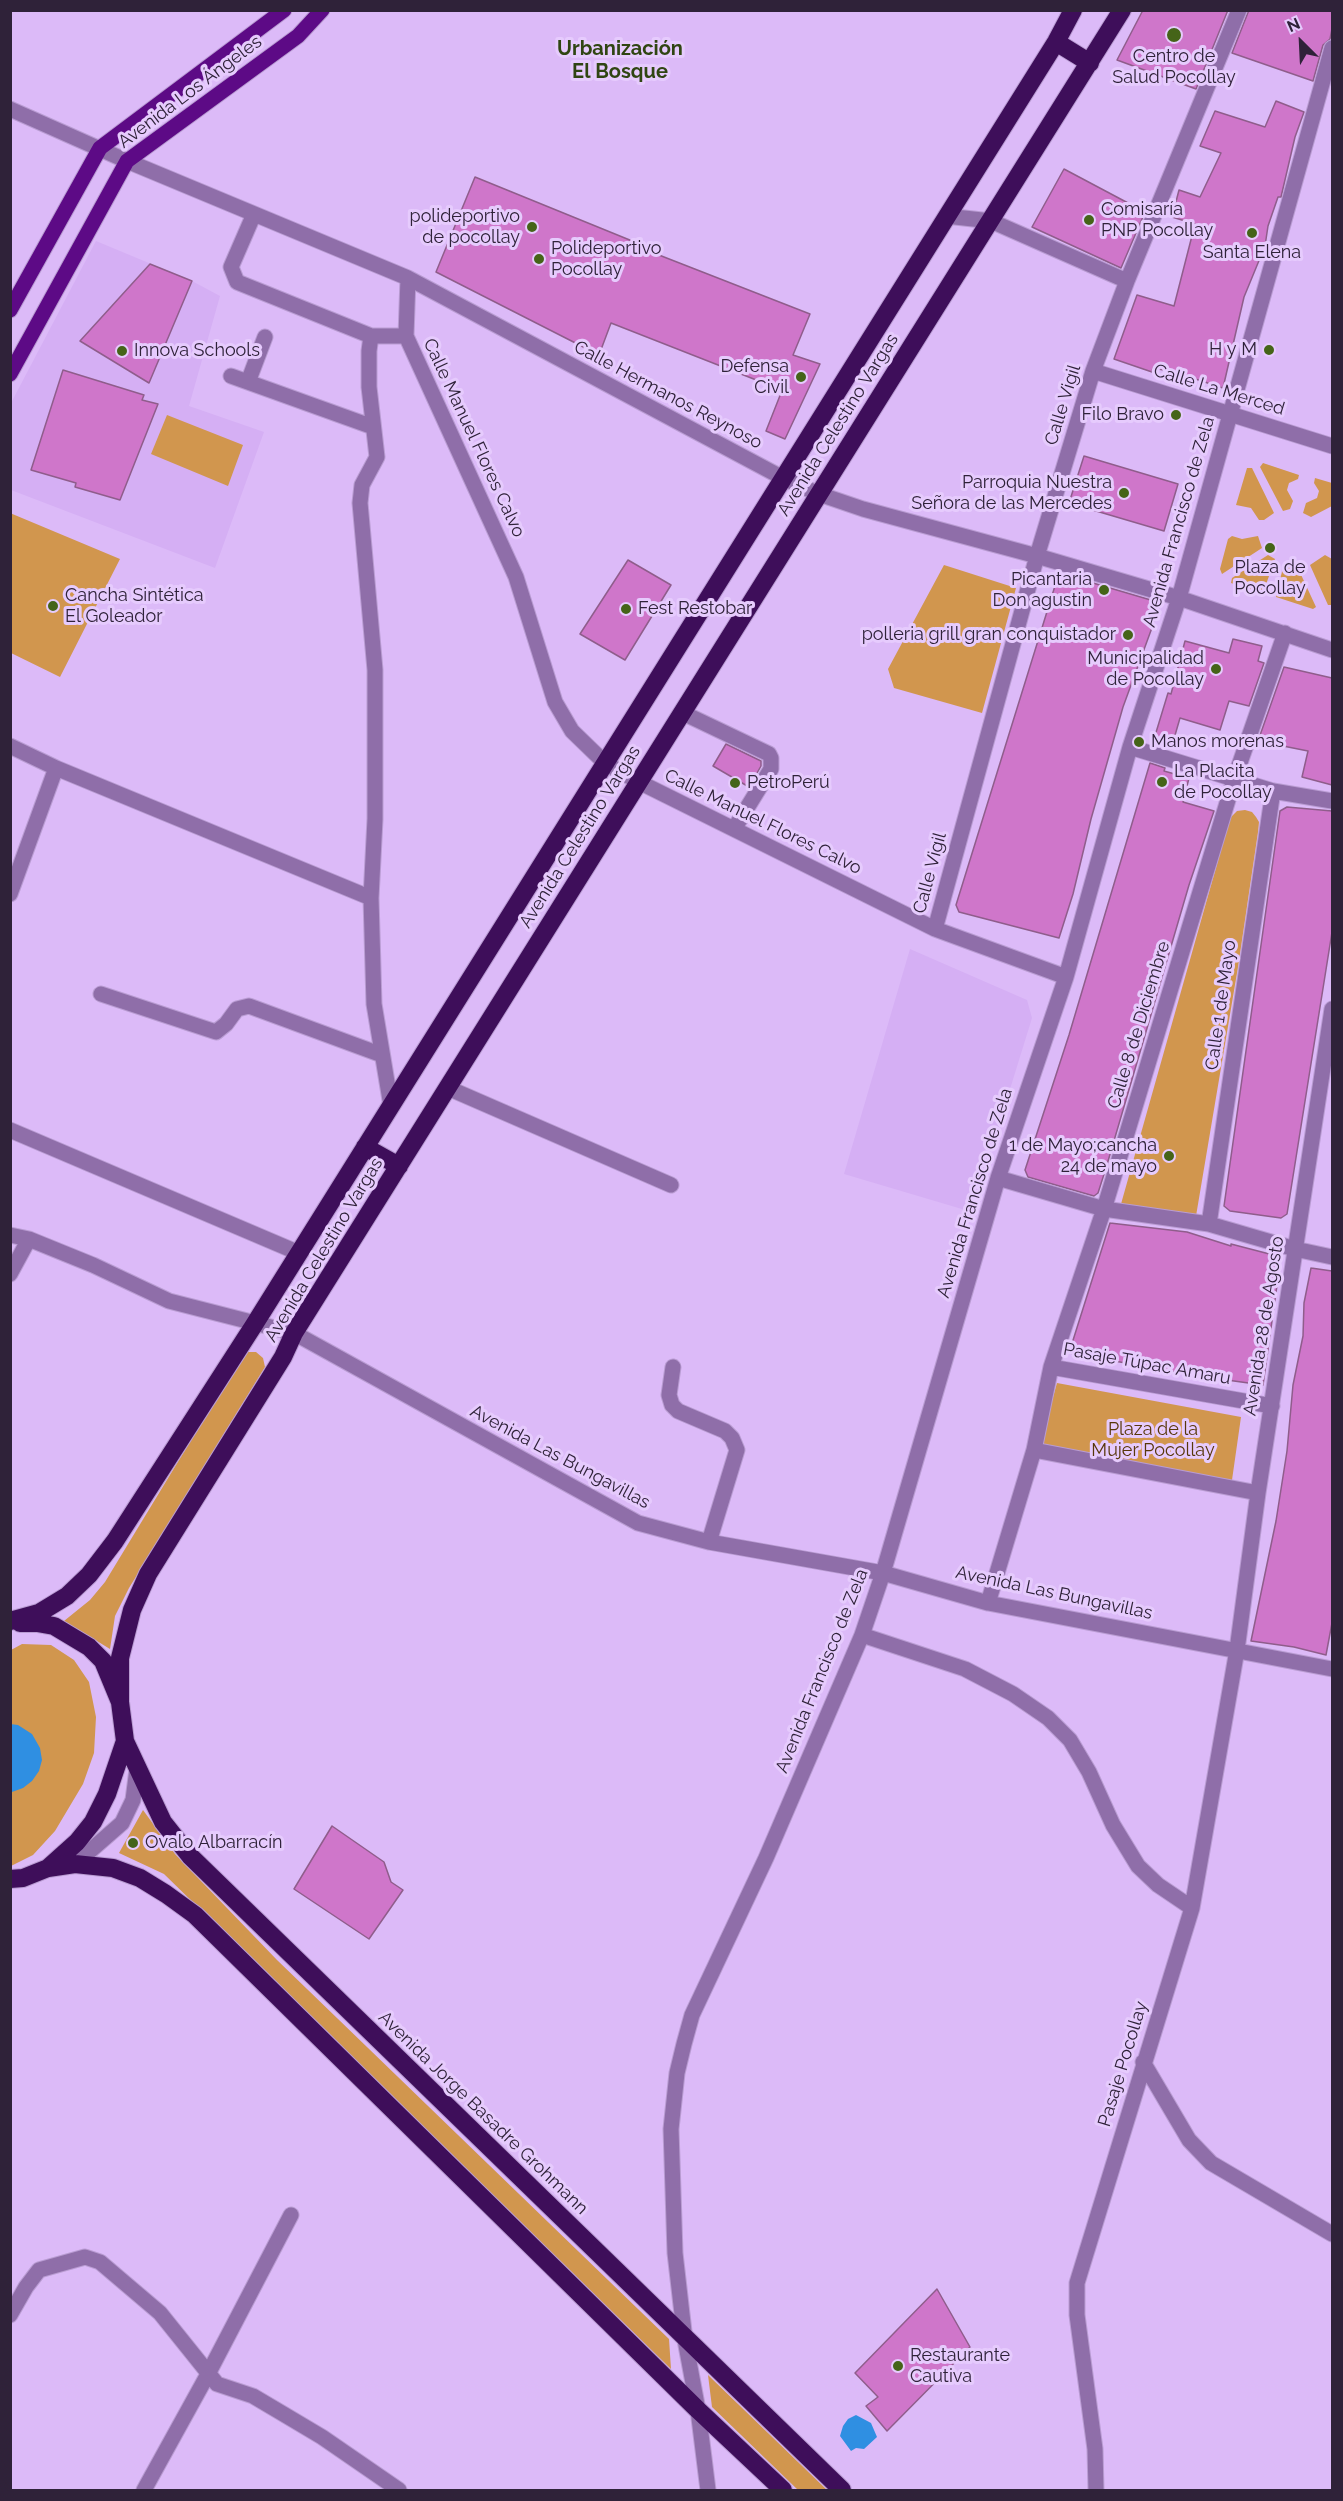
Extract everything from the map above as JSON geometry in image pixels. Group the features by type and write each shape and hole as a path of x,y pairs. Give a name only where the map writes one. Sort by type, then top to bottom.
{"highway":[{"name":"Avenida Celestino Vargas","path":"10,1622 39,1612 67,1596 89,1575 115,1541 254,1325 1056,42 1073,10"},
{"name":"Avenida Celestino Vargas","path":"120,1702 120,1658 132,1610 144,1583 283,1357 294,1333 1122,10"},
{"path":"1056,42 1090,63"},
{"path":"365,1147 399,1166"},
{"path":"10,1622 54,1626 89,1647 103,1661 120,1702"},
{"name":"Avenida Jorge Basadre Grohmann","path":"120,1702 126,1741 137,1769 163,1822 190,1856 685,2340 842,2490"},
{"path":"48,1868 77,1842 93,1822 107,1794 126,1741"},
{"path":"15,1882 48,1868 75,1864 113,1868 140,1878 195,1915 698,2410 783,2490"}],"main road":[{"name":"Avenida Los Ángeles","path":"10,310 100,148 284,10"},
{"name":"Avenida Los Ángeles","path":"10,374 127,161 297,36 322,10"}],"street":[{"name":"Calle Vigil","path":"935,929 1037,556 1094,371 1127,281 1239,10"},
{"name":"Avenida Francisco de Zela","path":"708,2490 698,2410 685,2340 675,2253 671,2155 673,2103 684,2044 693,2015 766,1858 862,1635 883,1573 998,1178 1066,977 1130,747 1179,598 1332,48"},
{"name":"Calle Hermanos Reynoso","path":"10,110 408,278 783,478 819,494 863,509 1037,556 1179,598 1332,650"},
{"path":"254,214 231,267 237,282 371,336 406,336"},
{"path":"946,216 991,221 1127,281"},
{"name":"Calle Manuel Flores Calvo","path":"408,278 406,336 516,577 559,712 572,731 605,763 639,782 935,929 1066,977"},
{"path":"371,336 369,387 377,457 362,485 360,503 375,670 375,819 371,898 374,1004 391,1106"},
{"path":"248,382 265,337"},
{"name":"Calle La Merced","path":"1094,371 1332,446"},
{"path":"231,375 373,426"},
{"name":"Calle 8 de Diciembre","path":"988,1603 1034,1450 1051,1367 1104,1209 1234,780 1285,633"},
{"path":"683,713 769,754 771,758 771,769 734,829"},
{"path":"10,746 56,768 371,898"},
{"path":"1130,747 1273,791 1332,801"},
{"path":"10,894 56,768"},
{"name":"Calle 1 de Mayo","path":"1209,1224 1273,791"},
{"path":"102,994 216,1032 226,1024 237,1009 249,1006 382,1055"},
{"name":"Avenida 28 de Agosto","path":"1237,1650 1257,1493 1332,1009"},
{"path":"448,1088 671,1185"},
{"path":"10,1130 299,1253"},
{"path":"998,1178 1104,1209 1209,1224 1295,1249 1332,1257"},
{"name":"Avenida Las Bungavillas","path":"10,1235 29,1239 93,1265 169,1301 254,1325 294,1333 638,1523 708,1542 883,1573 988,1603 1332,1669"},
{"path":"10,1274 29,1239"},
{"path":"673,1367 669,1395 672,1405 678,1411 724,1431 732,1438 737,1450 708,1542"},
{"name":"Pasaje Túpac Amaru","path":"1051,1367 1272,1406"},
{"path":"1034,1450 1257,1493"},
{"path":"862,1635 965,1669 1013,1694 1048,1718 1070,1740 1089,1772 1113,1825 1138,1866 1158,1885 1192,1908"},
{"name":"Pasaje Pocollay","path":"1096,2490 1095,2449 1077,2315 1077,2283 1192,1908 1237,1650"},
{"path":"75,1864 122,1823 134,1800 137,1769"},
{"path":"1143,2062 1189,2140 1211,2163 1332,2234"},
{"path":"144,2490 291,2215"},
{"path":"10,2315 39,2270 85,2257 100,2262 160,2313 217,2384 252,2396 322,2437 399,2490"}],"shaded area":[{"name":"Innova Schools","path":"96,241 192,281 220,296 189,406 264,432 215,568 11,490 10,405"},
{"path":"910,949 1027,1000 1032,1018 972,1212 844,1174"}],"green space":[{"path":"167,415 243,445 228,486 151,454"},
{"path":"1263,463 1299,475 1298,479 1289,483 1287,490 1293,501 1290,509 1283,511 1260,467"},
{"path":"1247,468 1252,468 1274,513 1264,520 1259,520 1251,508 1236,505"},
{"path":"1315,478 1332,483 1332,506 1311,517 1303,513 1306,503 1317,498 1319,491 1314,483"},
{"name":"Cancha Sintética El Goleador","path":"10,513 120,559 60,677 11,653"},
{"path":"1232,536 1242,539 1258,536 1262,548 1222,574 1220,569 1228,539"},
{"path":"1268,555 1275,559 1263,593 1231,583 1232,578"},
{"path":"1325,555 1332,559 1332,605 1328,605 1310,565"},
{"path":"1284,563 1297,566 1316,607 1313,609 1276,597"},
{"path":"944,565 1016,588 982,713 894,688 888,669"},
{"path":"1237,811 1252,812 1259,822 1258,832 1196,1216 1121,1204 1230,818"},
{"path":"248,1352 256,1352 263,1358 265,1367 129,1588 115,1616 110,1649 64,1621 90,1600 105,1582 241,1358"},
{"name":"Plaza de la Mujer Pocollay","path":"1057,1383 1241,1417 1230,1494 1036,1457"},
{"path":"22,1644 51,1645 74,1660 89,1682 96,1717 94,1753 83,1784 55,1831 33,1855 11,1866 11,1650"},
{"path":"143,1810 175,1854 277,1960 669,2339 671,2369 164,1874 119,1853"},
{"path":"708,2375 827,2490 798,2490 712,2407"}],"water":[{"path":"10,1724 18,1725 32,1734 40,1748 42,1760 39,1771 32,1781 12,1792 10,1792"},
{"path":"856,2415 871,2423 877,2437 864,2449 856,2448 851,2451 840,2436 848,2419"}],"building":[{"name":"Centro de Salud Pocollay","path":"1143,10 1228,10 1196,89 1117,60"},
{"path":"1249,10 1332,10 1330,39 1323,45 1313,81 1232,53"},
{"path":"1276,101 1304,112 1295,137 1281,197 1278,197 1268,226 1265,246 1244,297 1223,388 1174,372 1153,368 1152,372 1114,359 1137,295 1174,306 1195,224 1172,217 1179,190 1200,197 1221,153 1200,146 1215,111 1265,127"},
{"name":"Comisaría PNP Pocollay","path":"1064,169 1145,212 1121,268 1032,227"},
{"path":"475,177 642,245 641,248 810,314 793,355 820,364 785,439 766,431 781,393 769,385 611,323 599,355 436,272"},
{"path":"150,264 192,281 149,383 80,341"},
{"path":"63,370 144,395 142,400 158,404 120,500 75,487 76,483 31,470"},
{"name":"Parroquia Nuestra Señora de las Mercedes","path":"1084,456 1178,484 1164,531 1069,503"},
{"name":"Fest Restobar","path":"628,560 671,585 625,660 580,634"},
{"path":"1059,573 1161,603 1123,707 1059,938 959,912 956,905"},
{"path":"1233,639 1262,646 1258,661 1264,663 1249,706 1229,701 1220,730 1180,718 1171,749 1156,745 1157,740 1154,739 1168,693 1171,694 1185,641 1229,653"},
{"path":"1284,667 1332,678 1332,785 1302,777 1308,751 1258,741"},
{"path":"726,744 761,761 761,766 749,787 713,766"},
{"path":"1150,763 1165,768 1164,771 1189,778 1183,802 1214,811 1189,885 1106,1168 1098,1193 1094,1196 1028,1177 1025,1170 1069,1035"},
{"path":"1287,807 1332,811 1332,932 1287,1214 1281,1218 1230,1211 1224,1206 1280,811"},
{"path":"1110,1223 1187,1232 1231,1246 1231,1244 1281,1257 1263,1385 1069,1353"},
{"path":"1311,1268 1332,1271 1332,1623 1326,1655 1294,1647 1251,1641 1276,1521 1287,1451 1293,1385 1303,1336 1304,1303"},
{"path":"332,1826 384,1862 391,1882 403,1890 369,1939 294,1889"},
{"path":"937,2289 970,2347 887,2431 866,2406 878,2397 855,2373"}],"place":[{"name":"Centro de Salud Pocollay","path":"1174,35"},
{"name":"Comisaría PNP Pocollay","path":"1089,220"},
{"name":"polideportivo de pocollay","path":"532,227"},
{"name":"Santa Elena","path":"1252,233"},
{"name":"Polideportivo Pocollay","path":"539,259"},
{"name":"H y M","path":"1269,350"},
{"name":"Innova Schools","path":"122,351"},
{"name":"Defensa Civil","path":"801,377"},
{"name":"Filo Bravo","path":"1176,415"},
{"name":"Parroquia Nuestra Señora de las Mercedes","path":"1124,493"},
{"name":"Plaza de Pocollay","path":"1270,548"},
{"name":"Picantaria Don agustin","path":"1104,590"},
{"name":"Cancha Sintética El Goleador","path":"53,606"},
{"name":"Fest Restobar","path":"626,609"},
{"name":"polleria grill gran conquistador","path":"1128,635"},
{"name":"Municipalidad de Pocollay","path":"1216,669"},
{"name":"Manos morenas","path":"1139,742"},
{"name":"La Placita de Pocollay","path":"1162,782"},
{"name":"PetroPerú","path":"735,783"},
{"name":"1 de Mayo;cancha 24 de mayo","path":"1169,1156"},
{"name":"Ovalo Albarracín","path":"133,1843"},
{"name":"Restaurante Cautiva","path":"898,2366"}],"district":[{"name":"Urbanización El Bosque","path":"620,60"}]}
